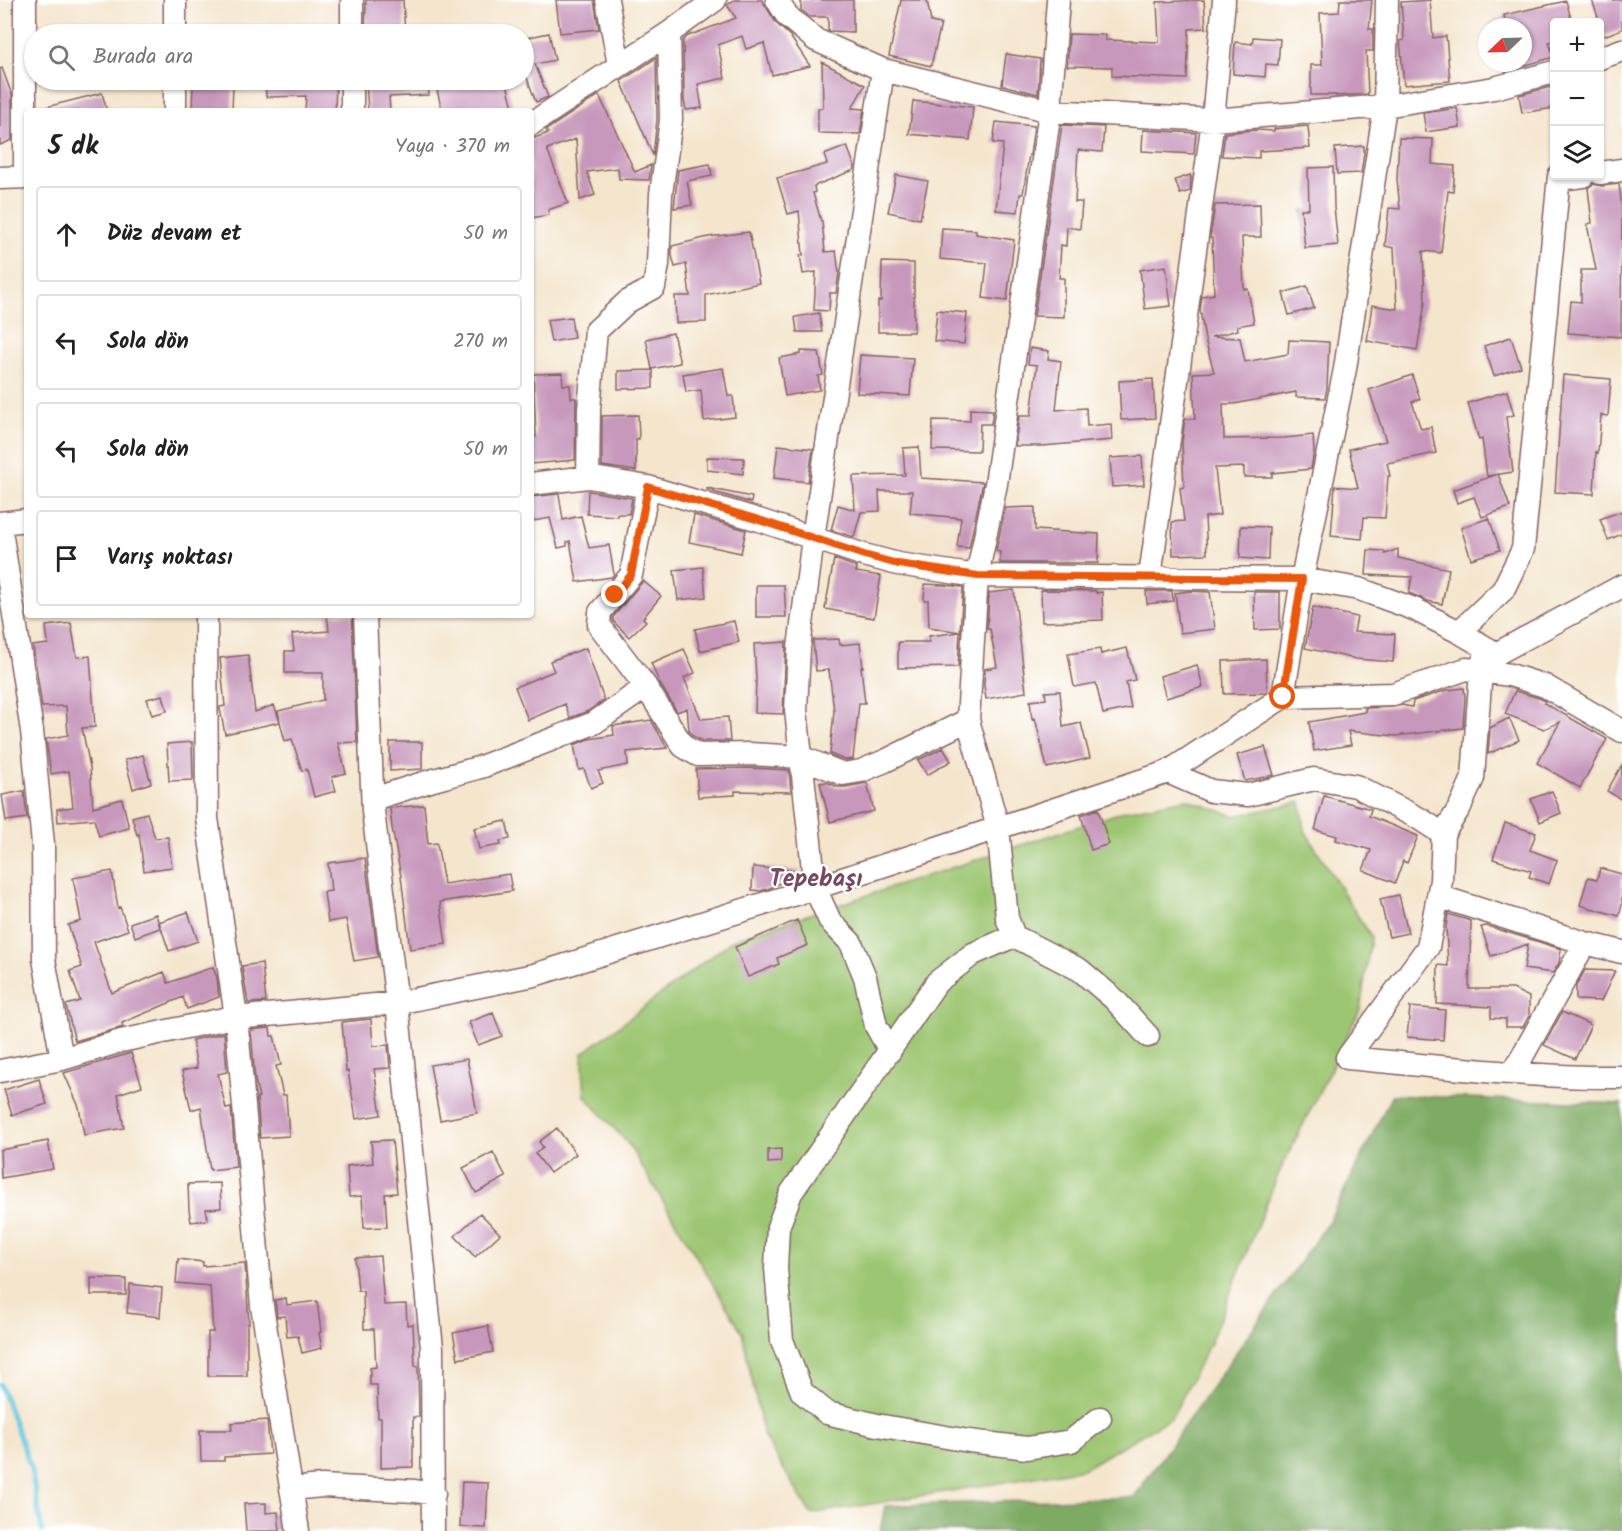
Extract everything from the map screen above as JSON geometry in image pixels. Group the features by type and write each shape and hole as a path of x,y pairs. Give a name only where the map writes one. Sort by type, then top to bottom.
{"street":[{"path":"25,0 25,24"},
{"path":"175,0 175,24"},
{"path":"352,0 352,24"},
{"path":"607,0 619,65"},
{"path":"534,122 715,0"},
{"path":"777,0 787,16 816,40 883,70 1050,111 1213,120 1385,106 1494,88 1550,73"},
{"path":"1058,0 1050,111 996,484 978,576 968,720 998,828 1007,918 1014,936 1080,970 1114,999 1148,1036"},
{"path":"1150,577 1213,120 1224,0"},
{"path":"1283,697 1302,579 1345,369 1385,106 1387,0"},
{"path":"588,477 589,409 596,332 627,302 654,287 658,264 661,194 671,120 669,33"},
{"path":"1604,56 1622,50"},
{"path":"883,70 813,538 799,658 796,710 815,888 830,921 852,943 865,977 876,1026 890,1052"},
{"path":"26,90 26,108"},
{"path":"175,90 175,108"},
{"path":"352,90 352,108"},
{"path":"1604,172 1622,170"},
{"path":"0,178 24,178"},
{"path":"1459,632 1503,591 1523,549 1559,180"},
{"path":"534,484 588,477 648,487 759,520 864,555 898,564 978,576 1302,579 1359,589 1414,609 1497,654"},
{"path":"648,487 631,575 600,612 599,625 646,687 683,747 698,755 749,754 801,757 843,774 861,771 885,761 968,720"},
{"path":"24,520 0,523 32,730 43,844 44,959 62,1059"},
{"path":"0,1071 62,1059 121,1041 236,1017 397,1003 534,975 815,888 1168,772 1283,697 1393,694 1473,670 1497,654 1622,586"},
{"path":"206,618 207,818 236,1017 262,1306 298,1531"},
{"path":"365,618 373,812 397,1003 432,1348 433,1531"},
{"path":"1473,670 1510,675 1545,686 1622,731"},
{"path":"1473,670 1473,778 1460,807 1443,834 1441,881 1428,947 1347,1058 1513,1073 1622,1077"},
{"path":"373,799 481,767 594,723 646,687"},
{"path":"1168,772 1211,791 1248,795 1314,779 1356,786 1420,819 1443,834"},
{"path":"1438,896 1585,943 1622,952"},
{"path":"1014,936 973,954 938,982 791,1193 778,1227 776,1268 782,1340 802,1392 826,1413 877,1425 969,1441 1027,1448 1071,1441 1100,1418"},
{"path":"1513,1073 1585,943"},
{"path":"291,1489 322,1486 434,1494"}],"green space":[{"path":"1186,799 1235,816 1301,802 1305,831 1371,937 1360,1010 1278,1175 1210,1343 1172,1417 1083,1469 811,1514 764,1437 742,1332 629,1145 585,1096 582,1054 734,939 1125,811"},
{"path":"1392,1095 1622,1104 1622,1531 880,1531 885,1506 1134,1497 1329,1221"}],"building":[{"path":"366,0 403,0 404,24 365,24"},
{"path":"556,0 594,0 599,29 560,33"},
{"path":"734,0 762,0 776,23 790,36 810,66 772,75 764,43 746,49 742,36 718,45 725,78 698,84 702,108 686,110 683,40 736,18 727,5"},
{"path":"801,0 853,0 853,32 828,31 828,17 810,17 801,10"},
{"path":"901,0 927,0 931,22 941,24 931,66 889,56"},
{"path":"1204,0 1206,28 1189,29 1187,79 1112,76 1112,67 1067,66 1069,34 1105,35 1105,40 1159,42 1157,2"},
{"path":"1340,0 1372,0 1369,29 1373,29 1373,51 1366,51 1368,94 1311,95 1311,65 1322,65 1320,13 1339,12"},
{"path":"1430,0 1433,38 1446,36 1450,81 1404,85 1400,41 1404,40 1401,2"},
{"path":"1592,0 1622,0 1622,29 1604,36 1604,18 1598,18"},
{"path":"1566,1 1571,18 1550,18 1550,58 1532,63 1532,18 1504,18 1504,15"},
{"path":"549,33 555,60 535,64 548,97 536,102 532,90 534,90 534,36"},
{"path":"1253,37 1280,39 1278,65 1266,64 1265,77 1233,74 1235,42 1252,44"},
{"path":"1006,54 1040,59 1038,94 1002,85"},
{"path":"656,58 657,119 653,155 621,81"},
{"path":"822,62 865,85 852,108 864,109 860,134 818,133 818,108 823,108"},
{"path":"2,68 12,95 12,140 0,145 0,69"},
{"path":"1550,87 1550,109 1522,113 1519,95"},
{"path":"193,90 233,90 232,108 192,108"},
{"path":"266,90 336,90 335,108 305,108 306,96 266,97"},
{"path":"367,90 429,90 429,95 389,97 390,108 368,108"},
{"path":"437,90 509,90 513,108 441,108"},
{"path":"102,93 106,108 46,108"},
{"path":"599,95 635,172 651,165 649,180 619,179 618,168 587,172 595,195 580,200 576,139 547,149 568,203 548,210 549,215 534,218 534,138 548,133 546,130"},
{"path":"913,101 973,107 970,140 909,134"},
{"path":"1457,108 1460,127 1426,132 1423,113"},
{"path":"996,122 1034,126 1018,212 996,210 1003,144 993,143"},
{"path":"1062,125 1104,127 1102,152 1078,150 1075,202 1082,202 1080,229 1067,227 1066,246 1061,245 1059,278 1064,278 1064,317 1034,316"},
{"path":"1308,126 1310,148 1259,151 1259,158 1222,156 1225,133 1254,130 1274,131 1274,129"},
{"path":"1143,130 1196,133 1194,154 1142,151"},
{"path":"1399,138 1433,139 1432,164 1455,166 1453,192 1448,191 1441,253 1423,251 1425,303 1417,350 1367,341 1372,305 1397,309 1394,248 1385,246 1389,208 1400,209 1397,179"},
{"path":"847,146 854,170 814,186 815,192 813,193 822,221 825,252 836,251 839,273 836,293 830,293 829,311 814,310 816,272 803,274 799,211 788,214 777,178 827,164 824,155"},
{"path":"1364,146 1361,173 1337,174 1335,148"},
{"path":"710,164 712,176 687,181 692,205 674,208 678,170"},
{"path":"1333,167 1338,245 1305,248 1301,209 1309,209 1308,168"},
{"path":"896,175 928,181 920,219 888,212"},
{"path":"1190,175 1190,191 1180,194 1175,180"},
{"path":"1593,184 1602,186 1619,184 1622,209 1621,337 1568,333 1571,301 1581,302 1581,270 1596,270 1587,224 1592,223 1588,188"},
{"path":"1260,204 1261,237 1242,237 1244,289 1248,289 1254,323 1237,326 1238,330 1211,337 1240,338 1245,362 1288,354 1289,340 1329,342 1327,388 1325,398 1296,397 1296,392 1223,404 1224,439 1313,435 1314,451 1311,469 1272,473 1272,477 1244,477 1244,467 1215,468 1220,515 1205,517 1207,554 1173,555 1172,522 1184,521 1180,488 1184,487 1182,443 1185,419 1195,419 1193,373 1214,372 1200,310 1202,296 1214,294 1212,238 1210,238 1215,205"},
{"path":"942,228 976,230 976,234 1014,240 1007,301 983,298 987,263 940,259"},
{"path":"749,232 759,283 706,295 706,322 676,323 675,296 690,296 686,264 675,267 672,246 708,237"},
{"path":"882,262 914,263 914,332 878,332"},
{"path":"1166,266 1171,306 1145,309 1140,270"},
{"path":"1307,286 1314,308 1289,315 1283,293"},
{"path":"937,310 967,313 964,344 934,341"},
{"path":"819,313 822,332 797,332 795,317"},
{"path":"571,317 574,338 551,342 547,320"},
{"path":"673,333 680,363 652,369 646,339"},
{"path":"1511,337 1521,367 1494,376 1484,346"},
{"path":"1030,348 1049,351 1048,359 1061,361 1056,410 1086,408 1087,426 1111,424 1112,440 1015,446 1019,416 1031,416 1037,365 1028,364"},
{"path":"801,351 819,352 823,375 818,376 820,390 785,396 779,358 801,354"},
{"path":"860,355 913,358 910,396 857,393"},
{"path":"723,368 728,396 733,396 735,417 704,421 701,390 686,392 683,374"},
{"path":"653,370 653,388 618,389 618,371"},
{"path":"562,373 563,385 570,385 571,398 576,398 575,460 534,464 534,437 536,437 534,374"},
{"path":"1412,375 1420,399 1412,402 1421,429 1431,427 1436,453 1387,463 1390,476 1388,476 1385,518 1364,517 1362,539 1331,536 1335,486 1358,488 1349,449 1386,441 1369,390"},
{"path":"1563,375 1611,379 1608,416 1601,415 1594,494 1555,492"},
{"path":"1153,379 1155,418 1121,420 1119,381"},
{"path":"1507,391 1514,415 1506,417 1513,472 1487,476 1482,439 1479,440 1468,403"},
{"path":"970,409 993,410 991,424 980,424 979,451 932,450 933,420 970,421"},
{"path":"638,415 639,439 636,439 636,471 602,466 602,416"},
{"path":"778,445 813,449 808,482 774,478"},
{"path":"919,447 921,478 983,482 969,548 957,547 961,518 910,513 912,491 879,491 880,511 861,512 854,537 831,530 838,505 855,510 853,476 905,475 903,448"},
{"path":"1142,456 1144,485 1112,487 1110,458"},
{"path":"707,457 744,458 743,474 707,470"},
{"path":"1498,474 1510,507 1482,517 1474,497 1457,503 1453,490"},
{"path":"707,488 752,497 751,503 707,490"},
{"path":"588,491 632,498 629,514 617,514 617,516 587,514"},
{"path":"559,494 563,520 581,516 589,548 609,545 614,574 612,577 577,582 570,541 567,542 567,546 558,548 550,518 534,521 534,497"},
{"path":"1035,507 1035,530 1099,534 1098,563 1000,563 1000,552 996,551 1005,508"},
{"path":"1622,511 1622,534 1608,540 1600,519"},
{"path":"694,515 746,530 741,553 689,542"},
{"path":"1489,518 1500,550 1471,559 1461,528"},
{"path":"1241,526 1269,527 1268,560 1240,558"},
{"path":"1398,549 1398,558 1449,569 1442,604 1409,593 1412,577 1366,575 1368,550 1384,551 1385,554"},
{"path":"834,559 857,567 856,572 881,576 874,618 825,609"},
{"path":"703,567 706,597 678,600 674,570"},
{"path":"643,581 661,596 643,618 646,621 629,637 613,621 613,617"},
{"path":"925,584 963,587 960,632 929,627 928,600 924,600"},
{"path":"756,585 784,585 786,617 756,617"},
{"path":"1014,590 1026,692 986,699 985,669 997,667 990,629 987,629 989,593"},
{"path":"1041,590 1102,592 1103,620 1042,622"},
{"path":"1146,591 1172,591 1173,601 1147,604"},
{"path":"1210,592 1215,629 1180,633 1175,593"},
{"path":"1254,592 1280,592 1280,629 1255,630"},
{"path":"1313,607 1357,617 1354,632 1395,634 1393,662 1356,659 1305,648"},
{"path":"327,618 352,618 357,742 338,743 346,773 332,777 336,791 314,797 307,769 302,771 292,739 285,741 278,711 323,700 323,673 285,673 285,651 294,651 292,634 329,631"},
{"path":"734,621 739,642 700,651 695,629"},
{"path":"71,623 77,657 90,656 95,727 82,728 90,767 93,807 122,799 129,828 99,836 94,819 58,822 57,809 73,807 69,771 51,774 46,739 68,735 66,706 42,707 33,646 48,644 46,626"},
{"path":"960,632 958,667 898,668 898,642 929,642 929,636"},
{"path":"839,639 840,645 860,643 865,703 859,703 853,759 845,760 830,754 834,711 829,670 816,671 813,642 814,640"},
{"path":"786,642 783,714 755,713 754,644"},
{"path":"586,648 604,700 588,711 570,718 565,704 528,720 515,687 554,671 550,661"},
{"path":"1127,648 1135,680 1126,682 1131,708 1103,714 1096,683 1074,687 1068,654 1100,649 1101,654"},
{"path":"684,649 695,673 684,678 701,719 728,717 730,741 702,741 693,736 689,730 687,708 677,712 659,682 651,663"},
{"path":"248,655 255,712 274,705 280,722 225,734 220,709 225,706 220,658"},
{"path":"1266,659 1267,691 1265,693 1224,694 1223,661"},
{"path":"1197,665 1203,687 1166,698 1160,676"},
{"path":"1464,688 1463,728 1395,736 1348,731 1351,745 1314,751 1309,722 1365,712 1365,708 1402,705 1412,707 1413,701 1447,690"},
{"path":"1060,691 1063,727 1081,723 1090,758 1047,768 1035,718 1032,719 1030,701 1046,699 1045,692"},
{"path":"1515,691 1545,701 1544,703 1607,739 1580,788 1537,763 1560,722 1544,729 1505,714"},
{"path":"163,695 167,711 152,715 147,699"},
{"path":"1509,718 1519,740 1488,754 1490,728"},
{"path":"651,720 667,748 627,752 628,765 598,771 603,783 591,788 584,769 579,770 574,745 589,739 614,735 613,726"},
{"path":"192,742 193,780 169,781 167,744"},
{"path":"390,742 422,742 422,769 390,771"},
{"path":"1265,747 1274,775 1245,781 1237,755"},
{"path":"943,748 951,761 927,775 918,760"},
{"path":"143,755 151,783 133,789 125,760"},
{"path":"1622,765 1622,800 1607,791"},
{"path":"696,769 789,770 791,792 735,791 735,795 698,797"},
{"path":"826,782 838,787 867,783 874,811 830,822 820,783"},
{"path":"24,791 27,818 6,821 2,795"},
{"path":"1552,791 1561,813 1540,822 1531,799"},
{"path":"1324,796 1371,809 1369,816 1418,836 1407,863 1403,861 1395,883 1363,870 1371,850 1336,840 1337,836 1315,830"},
{"path":"424,805 428,844 437,843 444,884 509,874 512,891 440,902 446,944 410,949 390,808"},
{"path":"1098,809 1109,844 1091,850 1081,815"},
{"path":"147,813 155,838 168,837 172,867 144,871 139,834 137,835 132,817"},
{"path":"506,821 510,839 500,841 501,845 479,849 474,828"},
{"path":"1505,823 1536,833 1530,850 1557,860 1549,884 1529,877 1531,871 1493,859"},
{"path":"365,858 378,957 354,961 346,919 328,922 324,892 331,891 328,863"},
{"path":"753,867 800,871 800,873 770,888 761,891 752,890"},
{"path":"1600,868 1622,874 1622,905 1619,916 1580,905 1588,877 1597,880"},
{"path":"112,871 118,908 120,907 128,930 94,942 112,993 164,972 168,983 213,967 219,997 187,1009 183,997 122,1023 123,1027 75,1041 66,1005 80,1001 70,971 82,967 68,925 81,921 73,878"},
{"path":"1399,895 1408,933 1389,937 1380,899"},
{"path":"188,912 198,941 169,951 159,922"},
{"path":"156,914 160,928 135,937 130,923"},
{"path":"1448,914 1471,921 1469,989 1513,989 1529,997 1529,1016 1523,1027 1506,1027 1506,1019 1491,1018 1491,1007 1437,1004 1438,965 1448,966 1446,927"},
{"path":"797,920 808,945 777,958 779,964 748,977 735,947"},
{"path":"1487,926 1561,949 1559,963 1553,973 1524,969 1528,944 1491,956 1481,927"},
{"path":"262,963 266,1002 248,1003 242,966"},
{"path":"1585,970 1615,971 1601,1001 1576,1000 1576,986"},
{"path":"1410,1007 1445,1010 1443,1040 1407,1037"},
{"path":"1562,1012 1591,1025 1575,1059 1544,1045"},
{"path":"493,1013 502,1036 478,1045 469,1022"},
{"path":"371,1019 373,1046 388,1045 390,1068 374,1069 381,1115 356,1119 348,1071 346,1071 342,1022"},
{"path":"270,1028 281,1065 276,1066 283,1095 286,1095 289,1136 260,1138 257,1097 259,1097 255,1080 251,1030"},
{"path":"224,1033 227,1072 218,1074 226,1109 231,1108 236,1167 210,1170 201,1107 191,1110 182,1071 197,1068 192,1040"},
{"path":"131,1053 142,1086 118,1094 124,1128 84,1135 79,1107 64,1073"},
{"path":"467,1059 477,1113 440,1120 430,1065"},
{"path":"39,1079 47,1104 12,1115 4,1090"},
{"path":"557,1128 576,1154 550,1173 535,1153 543,1147 539,1142"},
{"path":"392,1140 397,1193 385,1194 387,1227 364,1228 362,1196 349,1197 347,1166 373,1163 371,1141"},
{"path":"48,1141 53,1169 1,1178 0,1150"},
{"path":"781,1149 781,1162 768,1163 768,1150"},
{"path":"493,1152 506,1177 476,1193 463,1168"},
{"path":"220,1183 221,1208 206,1209 208,1220 191,1222 188,1184"},
{"path":"480,1213 500,1234 475,1257 455,1236"},
{"path":"380,1256 384,1305 406,1304 407,1325 413,1324 415,1366 418,1366 419,1417 413,1417 413,1467 381,1468 381,1418 378,1418 377,1385 370,1385 370,1368 376,1367 374,1329 364,1329 363,1291 358,1291 355,1258"},
{"path":"178,1259 203,1262 203,1266 245,1263 249,1324 247,1324 247,1376 208,1376 208,1332 213,1332 210,1286 176,1283"},
{"path":"91,1278 126,1279 126,1295 91,1295"},
{"path":"130,1284 162,1288 160,1317 127,1313"},
{"path":"286,1298 287,1305 317,1301 322,1348 302,1353 298,1336 287,1337 285,1316 277,1317 275,1300"},
{"path":"488,1326 493,1352 458,1359 453,1333"},
{"path":"267,1420 270,1454 224,1457 224,1461 201,1461 200,1430 232,1430 231,1423"},
{"path":"462,1482 488,1483 486,1528 460,1527"},
{"path":"266,1503 266,1513 278,1512 280,1531 246,1531 244,1504"}],"waterway":[{"path":"0,1384 31,1468 42,1531"}],"district":[{"name":"Tepebaşı","path":"816,878"}],"route":[{"path":"615,595 631,575 648,487 759,520 864,555 898,564 978,576 1302,579 1283,697"}]}
